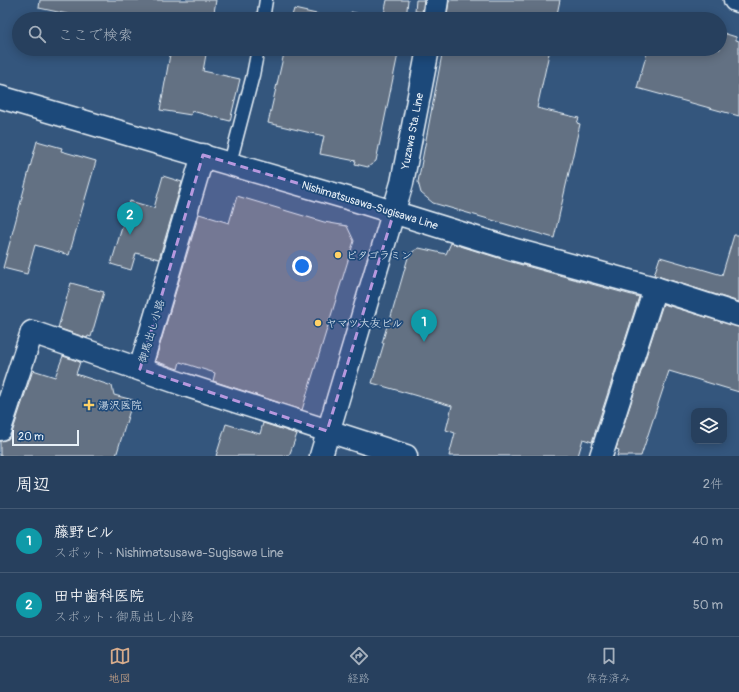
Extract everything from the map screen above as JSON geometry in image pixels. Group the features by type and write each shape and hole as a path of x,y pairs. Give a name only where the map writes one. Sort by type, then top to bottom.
{"street":[{"path":"435,12 437,0"},
{"path":"735,0 739,1"},
{"name":"Yuzawa Sta. Line","path":"321,456 327,431 402,182 427,56"},
{"name":"Nishimatsusawa-Sugisawa Line","path":"0,97 230,163 512,249 655,288 739,314"},
{"name":"御馬出し小路","path":"0,429 32,332 140,369 203,156"},
{"path":"601,456 655,288"},
{"path":"140,369 406,456"}],"lane":[{"path":"264,12 266,0"},
{"path":"230,163 257,56"}],"highlighted area":[{"path":"203,155 394,212 327,431 140,369"}],"building":[{"path":"40,0 216,0 214,12 58,12 39,8"},
{"path":"387,0 408,0 407,12 384,12"},
{"path":"416,0 424,0 422,12 415,11"},
{"path":"449,0 560,0 557,12 447,12"},
{"path":"294,9 308,12 293,12"},
{"path":"727,34 736,37 736,40 739,41 739,116 637,88 646,56 727,56"},
{"path":"170,56 206,56 203,71 240,79 230,121 192,111 191,115 160,110"},
{"path":"283,56 398,56 376,161 368,167 355,164 356,161 320,154 324,136 268,123"},
{"path":"442,56 548,56 537,108 579,118 577,123 580,124 554,238 433,203 421,193 418,182"},
{"path":"37,141 62,148 61,151 96,161 69,255 35,245 27,274 3,268"},
{"path":"163,176 182,182 159,259 136,253 131,270 111,264 130,201 154,208"},
{"path":"237,196 324,222 347,226 354,241 302,410 213,381 215,373 180,362 178,369 155,361 199,214 229,223"},
{"path":"734,235 739,235 739,302 654,275 660,257 722,275"},
{"path":"451,243 508,261 639,297 592,442 583,439 578,456 449,456 455,433 446,430 452,406 372,383 384,343 382,343 409,254 419,248 446,254"},
{"path":"71,283 104,292 91,337 88,336 87,338 58,328"},
{"path":"663,304 739,327 739,392 669,371 641,456 617,456 619,450 616,449"},
{"path":"63,356 80,362 76,374 112,386 114,395 133,400 116,456 0,456 0,441 8,439 12,433 33,370 55,377"},
{"path":"263,423 297,434 289,456 216,456 226,424 260,434"}],"place":[{"name":"田中歯科医院","path":"130,235"},
{"name":"ピタゴラミン","path":"338,255"},
{"name":"ヤマツ大友ビル","path":"318,323"},
{"name":"藤野ビル","path":"424,342"},
{"name":"湯沢医院","path":"89,405"}]}
